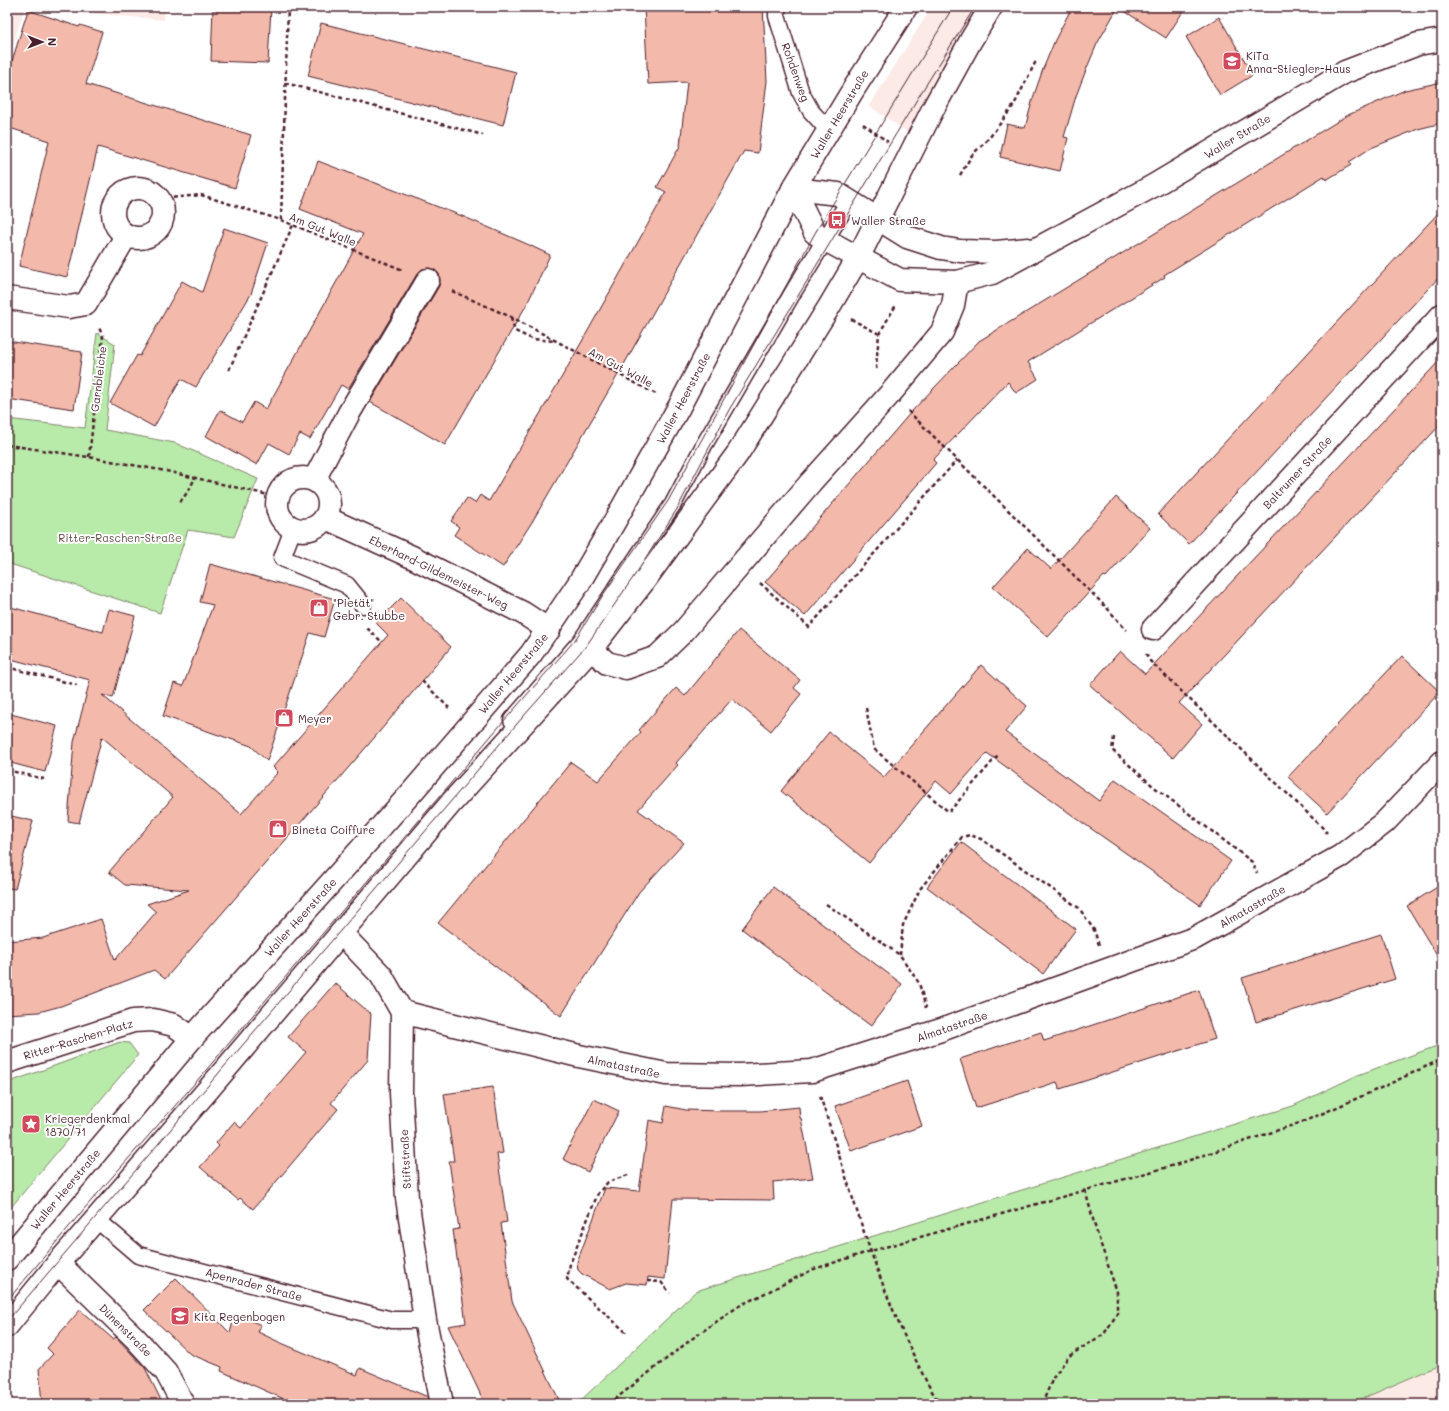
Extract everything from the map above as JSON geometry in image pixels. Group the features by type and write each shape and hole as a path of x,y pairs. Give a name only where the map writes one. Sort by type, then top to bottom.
{"street":[{"name":"Waller Heerstraße","path":"7,1258 192,1038 531,654 549,630 579,583 679,407 793,189 841,109 906,7"},
{"path":"7,1326 58,1263 208,1091 452,802 591,649 644,581 738,452 810,339 858,258 910,152 952,74 991,7"},
{"name":"Waller Straße","path":"793,189 815,233 825,240 900,280 957,282 992,273 1153,186 1345,72 1418,44 1442,40"},
{"path":"134,187 149,190 159,200 163,215 156,230 142,238 126,236 114,224 112,208 121,194 134,187"},
{"name":"Waller Straße","path":"793,189 838,194 907,237 941,248 960,252 996,252 1038,248"},
{"path":"7,298 69,307 86,304 126,236"},
{"path":"314,480 349,413 428,280"},
{"path":"591,649 607,663 626,668 657,657 683,632 942,332 953,305 957,282"},
{"name":"Baltrumer Straße","path":"1153,629 1442,315"},
{"path":"303,478 314,480 326,490 330,504 326,518 317,527 305,531 293,529 282,522 277,510 277,497 282,487 292,480 303,478"},
{"name":"Eberhard-Gildemeister-Weg","path":"326,518 412,557 517,610 549,630"},
{"name":"Almatastraße","path":"402,1012 579,1056 666,1074 740,1075 812,1071 933,1033 1195,938 1341,856 1385,822 1442,762"},
{"path":"341,933 381,975 402,1012"},
{"name":"Stiftstraße","path":"402,1012 401,1093 407,1198 425,1320 442,1404"},
{"name":"Ritter-Raschen-Platz","path":"7,1062 133,1021 154,1020 174,1025 192,1038"},
{"name":"Dünenstraße","path":"58,1263 135,1338 161,1366 166,1372 183,1404"}],"lane":[{"name":"Rohdenweg","path":"777,7 777,16 801,93 811,111 829,131"},
{"path":"7,1310 411,835 447,797 581,641 673,504 704,445 795,289 849,201"},
{"path":"293,529 282,558 347,585 364,605"},
{"path":"576,665 586,646 593,624"},
{"name":"Apenrader Straße","path":"96,1219 138,1255 392,1320 425,1320"}],"path":[{"name":"Am Gut Walle","path":"288,7 281,220 428,280 511,317 679,407"},
{"path":"960,175 972,155 990,137 1014,105 1036,61"},
{"path":"286,83 483,134"},
{"path":"841,109 891,144 910,152"},
{"path":"159,200 201,195 281,220"},
{"path":"229,370 293,225"},
{"name":"Garnbleiche","path":"86,304 103,336 89,457"},
{"name":"Am Gut Walle","path":"511,317 515,331 532,339 556,341"},
{"path":"890,394 1108,609 1130,634"},
{"path":"7,445 89,457 166,471 277,497"},
{"path":"760,583 809,627 957,460"},
{"path":"180,502 189,490 195,478"},
{"path":"1143,650 1150,661 1323,828 1341,856"},
{"path":"7,667 77,686"},
{"path":"422,681 468,726"},
{"path":"866,708 874,749 949,812 998,755"},
{"path":"1114,737 1112,750 1153,786 1252,862 1268,896"},
{"path":"7,770 44,779"},
{"path":"900,955 903,925 920,889 962,837 970,836 981,839 1079,908 1094,930 1107,970"},
{"path":"826,904 900,955 919,983 933,1033"},
{"path":"609,1404 693,1338 739,1306 814,1269 871,1251 1178,1164 1304,1121 1383,1087 1442,1059"},
{"path":"812,1071 871,1251 895,1316 922,1373 941,1404"},
{"path":"628,1175 608,1182 598,1193 570,1264 567,1279 628,1334"},
{"path":"1042,1404 1053,1378 1069,1356 1104,1334 1117,1314 1117,1292 1096,1230 1085,1190"},
{"path":"647,1281 661,1282 670,1293"}],"shaded area":[{"path":"7,7 25,7 7,64"},
{"path":"25,7 165,7 164,20"},
{"path":"932,7 982,7 910,134 869,106"},
{"path":"1442,1364 1442,1404 1350,1404"}],"green space":[{"name":"Ritter-Raschen-Straße","path":"97,333 115,344 105,430 175,443 258,479 234,537 188,530 160,613 7,563 7,419 85,428"},
{"path":"120,1042 129,1043 138,1055 7,1212 7,1083"},
{"path":"1442,1044 1442,1364 1350,1404 577,1404 696,1291 1293,1106 1358,1075"}],"building":[{"path":"213,7 271,7 268,63 211,61"},
{"path":"644,7 763,7 767,81 758,153 744,151 622,368 532,522 503,567 454,535 459,527 451,521 467,498 475,503 480,495 489,501 567,368 666,192 657,187 680,146 687,82 648,84"},
{"path":"1072,7 1118,7 1097,44 1076,96 1064,137 1068,138 1060,171 1000,157 1007,124 1025,128 1043,69 1055,40"},
{"path":"1118,7 1186,7 1166,38"},
{"path":"28,10 79,27 80,25 102,32 86,84 251,135 235,188 98,147 67,277 19,266 49,141 7,127 7,77"},
{"path":"1219,17 1253,75 1220,95 1186,37"},
{"path":"321,23 516,72 503,125 308,76"},
{"path":"1442,82 1442,123 1418,129 1371,148 1349,162 1351,165 1326,180 1324,176 1164,275 1165,277 1028,362 1038,379 1016,393 1008,382 933,460 936,463 805,616 765,582 912,411 979,341 1348,115 1405,90"},
{"path":"318,161 462,216 550,255 527,304 445,445 370,402 439,286 439,274 435,270 429,268 422,269 417,274 348,389 341,385 310,439 300,434 289,454 269,443 257,465 206,436 220,410 242,422 254,402 266,409 363,234 300,209"},
{"path":"1442,209 1442,274 1189,544 1158,514"},
{"path":"224,228 268,243 251,294 196,387 181,379 154,427 110,403 137,355 140,356 182,281 202,292"},
{"path":"7,341 82,352 74,409 7,399"},
{"path":"1442,358 1442,423 1179,703 1202,724 1173,758 1090,685 1120,651 1145,674"},
{"path":"1116,497 1150,528 1106,577 1104,576 1048,637 993,587 1028,548 1051,569"},
{"path":"210,564 335,599 324,637 310,633 267,761 251,746 163,716 174,683 183,686 213,605 200,602"},
{"path":"401,598 451,647 165,979 154,970 61,1006 39,1012 7,1014 7,941 43,938 101,919 115,960 156,912 147,904 189,890 125,885 109,872 173,797 102,737 79,823 68,821 74,742 90,680 7,658 7,606 103,632 109,609 135,616 113,698 102,695 241,814 278,772 273,767 388,635 376,623"},
{"path":"739,630 800,680 794,688 801,694 771,731 732,699 676,763 678,765 638,810 684,843 639,892 561,1016 438,923 571,762 598,781 641,732 639,730 676,688 685,696"},
{"path":"1402,656 1440,692 1327,813 1288,777"},
{"path":"981,665 1027,706 1005,732 1099,801 1115,779 1231,861 1200,905 1083,823 987,753 951,794 936,781 869,863 781,791 829,732 884,777"},
{"path":"7,713 57,726 45,772 7,762"},
{"path":"7,815 33,821 15,889 7,888"},
{"path":"961,842 1076,929 1043,974 927,887"},
{"path":"1442,884 1442,964 1407,906"},
{"path":"773,887 902,984 871,1026 742,929"},
{"path":"1381,934 1395,979 1256,1022 1242,978"},
{"path":"335,983 371,1014 368,1060 331,1103 338,1109 253,1209 240,1198 238,1200 200,1167 219,1146 216,1143 234,1122 241,1128 306,1052 288,1037"},
{"path":"1199,990 1215,1039 1060,1089 1057,1082 976,1108 960,1059 1041,1032 1044,1041"},
{"path":"907,1081 922,1126 851,1151 835,1106"},
{"path":"493,1087 503,1153 497,1154 507,1222 501,1223 512,1301 561,1404 485,1404 448,1326 466,1323 453,1230 459,1229 449,1161 454,1161 444,1094"},
{"path":"594,1099 619,1111 588,1172 563,1159"},
{"path":"666,1106 686,1110 722,1111 760,1111 799,1107 813,1178 773,1182 774,1200 673,1199 665,1279 648,1277 647,1285 626,1283 610,1289 582,1274 578,1270 577,1262 605,1188 639,1191 649,1120 663,1123"},
{"path":"176,1278 230,1333 235,1314 261,1325 258,1332 279,1342 357,1375 360,1368 428,1397 429,1404 295,1404 221,1371 222,1367 190,1354 144,1310"},
{"path":"80,1310 113,1339 116,1337 145,1368 163,1404 42,1404 39,1369 53,1354 47,1348"}],"tram line":[{"path":"7,1301 84,1209 195,1083 503,722 575,640 603,595 668,501 815,233 953,7"},
{"path":"7,1321 522,718 586,646 639,569 677,509 729,410 919,96 975,7"}],"place":[{"name":"KiTa Anna-Stiegler-Haus","path":"1232,61"},
{"name":"Waller Straße","path":"837,220"},
{"name":"\"Pietät\" Gebr. Stubbe","path":"319,608"},
{"name":"Meyer","path":"284,718"},
{"name":"Bineta Coiffure","path":"278,829"},
{"name":"Kriegerdenkmal 1870/71","path":"31,1124"},
{"name":"Kita Regenbogen","path":"180,1316"}]}
